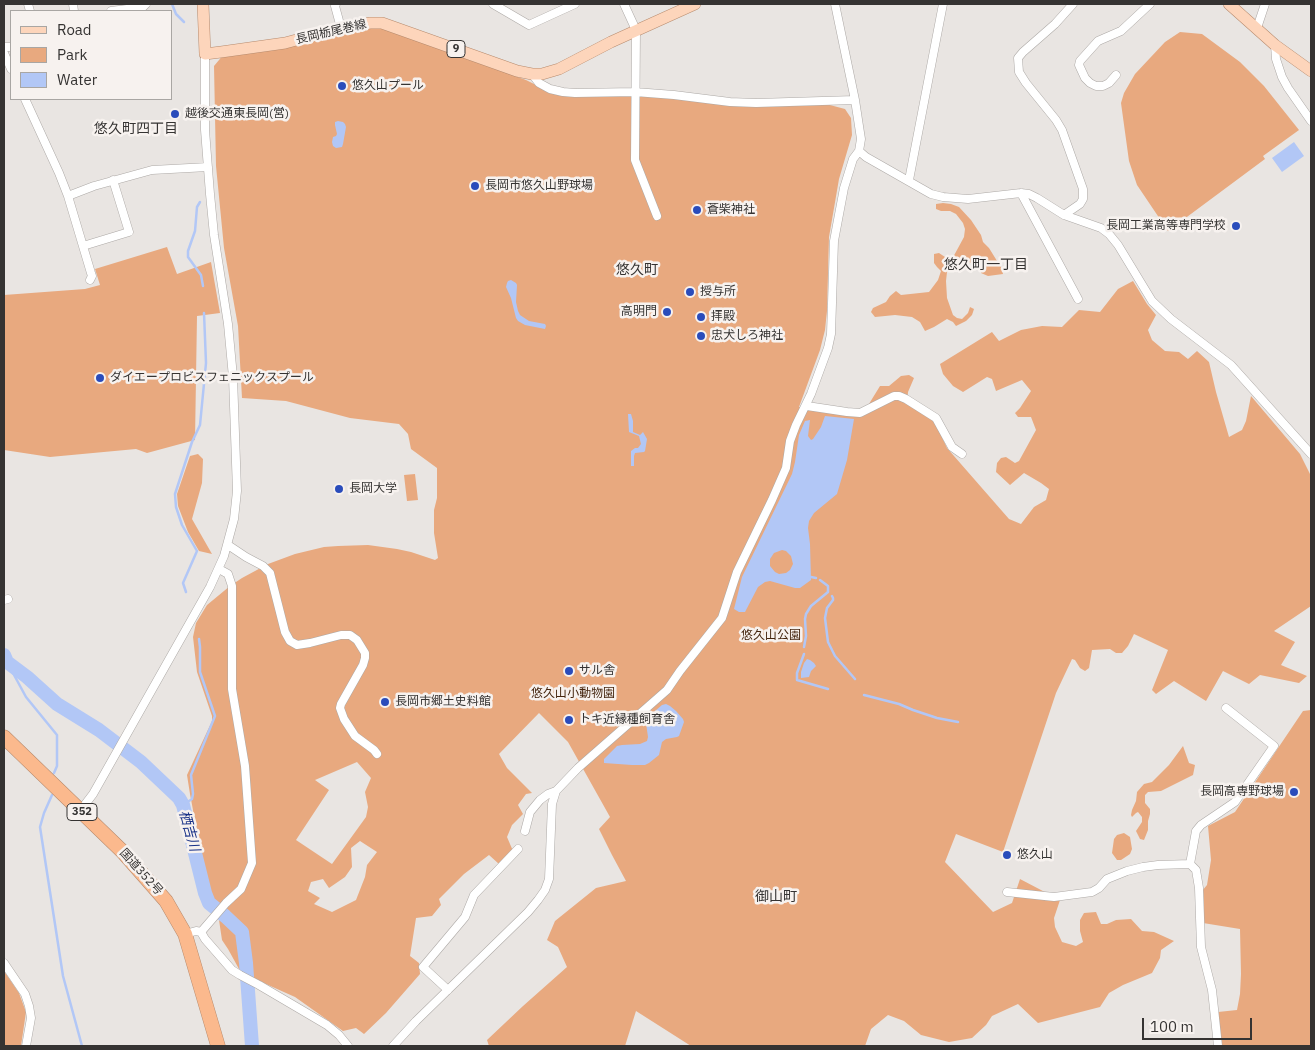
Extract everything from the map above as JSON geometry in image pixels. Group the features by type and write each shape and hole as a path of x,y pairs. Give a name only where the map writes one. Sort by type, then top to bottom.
{"highway":[{"name":"国道352号","path":"4,736 122,851 154,894 166,901 185,934 218,1046"}],"main road":[{"path":"203,4 205,54"},
{"name":"長岡栃尾巻線","path":"205,54 284,43 341,28 382,23 517,71 542,74 559,69 636,30 695,4"},
{"path":"1229,4 1275,45 1311,71"}],"street":[{"path":"119,10 143,7 146,4"},
{"path":"336,4 341,28"},
{"path":"492,4 529,25 570,5"},
{"path":"624,4 636,30 635,160 657,216"},
{"path":"525,831 530,812 540,800 556,791 578,768 666,690 722,618 737,572 786,468 790,441 806,406 826,353 831,334 834,241 840,204 849,169 859,151 861,139 835,4"},
{"path":"909,180 943,4"},
{"path":"1064,215 1080,204 1083,199 1083,189 1062,130 1026,83 1020,72 1018,58 1055,24 1073,4"},
{"path":"1116,75 1110,83 1096,86 1086,78 1079,65 1080,61 1098,41 1121,31 1150,4"},
{"path":"1257,28 1265,4"},
{"path":"1275,45 1276,59 1282,77 1311,121"},
{"path":"4,54 10,67"},
{"path":"80,811 93,794 210,587 228,545 234,519 237,491 234,393 230,338 214,235 208,167 205,130 205,54"},
{"path":"532,74 539,83 550,88 575,93 636,92 674,94 730,102 756,103 855,100"},
{"path":"25,100 68,196 91,272 90,280"},
{"path":"859,151 866,157 931,194 968,199 1021,193 1029,194 1064,215 1101,228 1118,245 1152,301 1171,319 1231,365 1311,454"},
{"path":"68,196 113,180 152,170 208,167"},
{"path":"83,246 129,232 113,180"},
{"path":"1021,193 1078,299"},
{"path":"806,406 860,413 894,396 898,396 936,418 952,447 962,454"},
{"path":"228,545 270,572 285,632 290,641 297,645 341,635 350,635 357,640 365,653 365,658 340,708 344,719 355,736 377,754"},
{"path":"201,932 240,889 252,864 245,766 232,688 232,586 228,574 219,568"},
{"path":"1190,864 1196,831 1201,825 1234,802 1274,746 1226,708"},
{"path":"393,1046 528,912 545,890 549,878 552,804 556,791"},
{"path":"448,990 423,966 465,917 474,895 518,849"},
{"path":"1006,892 1054,898 1092,892 1108,880 1142,867 1190,864 1196,870 1199,888 1201,947 1212,990 1218,1046"},
{"path":"185,934 196,931 201,932"},
{"path":"201,932 204,939 232,970 327,1025 348,1046"},
{"path":"4,963 25,994 29,1006 31,1018 26,1046"}],"green space":[{"name":"悠久山公園","path":"384,28 526,80 550,92 581,96 644,96 826,104 845,109 851,118 852,135 839,179 829,237 825,330 820,350 799,407 850,415 864,412 880,386 889,386 901,376 909,375 914,378 908,392 907,403 933,420 947,448 1009,519 1021,524 1034,507 1046,500 1049,489 1024,473 1010,485 996,472 997,463 1001,458 1006,457 1015,463 1019,461 1036,430 1031,417 1018,417 1015,413 1031,391 1022,380 996,391 992,379 987,377 963,392 953,386 943,374 940,364 992,332 999,341 1021,330 1042,326 1062,327 1079,310 1100,312 1118,289 1133,281 1156,315 1148,330 1152,340 1165,351 1179,352 1188,359 1197,351 1209,362 1229,437 1242,430 1246,421 1251,396 1300,454 1311,476 1311,606 1274,631 1295,642 1281,665 1307,676 1299,683 1260,675 1249,684 1223,671 1206,701 1174,681 1156,694 1152,690 1168,650 1134,634 1122,653 1116,653 1110,649 1092,650 1089,668 1085,671 1072,659 1056,693 1003,852 956,834 945,862 993,912 1012,903 1020,879 1060,900 1054,918 1055,927 1062,942 1076,946 1083,942 1080,920 1084,913 1096,912 1101,924 1131,919 1142,931 1154,932 1174,941 1161,950 1160,958 1152,973 1109,993 1100,1007 1038,1023 1018,1004 992,1016 986,1025 972,1038 949,1042 921,1035 904,1021 888,1015 871,1029 865,1046 691,1046 636,1011 625,1046 489,1046 487,1040 567,967 558,947 547,940 555,921 596,888 626,881 599,829 610,817 568,742 539,713 499,754 507,768 532,793 526,794 518,805 523,814 512,825 507,837 513,851 499,864 489,855 464,874 439,899 441,905 432,916 416,918 410,956 419,963 420,974 386,1013 364,1034 356,1028 343,1031 295,997 257,980 239,969 222,940 219,920 198,852 187,775 212,721 197,672 193,637 196,623 207,605 230,586 268,564 295,554 324,547 368,545 411,552 435,560 438,558 434,533 437,468 411,449 408,434 399,424 350,418 286,401 242,398 238,326 224,248 216,166 214,66 224,54 355,29","holes":["357,762 371,778 365,792 368,807 366,817 332,864 296,840 329,790 315,780","360,841 377,852 367,865 365,877 356,900 332,912 314,904 320,898 308,891 311,882 323,879 329,888 345,877 352,867 351,848"]},
{"path":"1180,32 1202,34 1240,62 1264,86 1299,130 1263,156 1265,159 1168,231 1137,185 1129,161 1121,103 1124,93 1135,74 1165,42"},
{"path":"943,203 959,207 971,220 981,235 983,242 1002,269 1003,274 988,276 981,273 977,263 971,263 961,257 956,259 954,270 947,272 946,281 947,298 953,315 962,319 968,313 970,307 974,309 972,315 966,321 956,326 947,319 925,331 920,322 912,317 895,315 875,317 871,312 873,308 886,302 896,291 901,295 929,292 938,280 941,271 934,263 934,254 939,253 951,261 964,237 965,229 956,214 936,209 936,204"},
{"name":"ダイエープロビスフェニックスプール","path":"167,247 177,274 211,262 220,313 197,316 195,440 147,453 136,449 50,457 4,450 4,295 85,289 100,285 95,269"},
{"path":"198,454 203,459 202,483 192,519 212,554 199,551 188,532 178,506 177,494 190,456"},
{"path":"415,474 418,500 407,501 404,475"},
{"path":"1311,710 1311,1046 1221,1046 1218,1012 1237,1010 1240,994 1240,929 1203,923 1202,891 1207,885 1211,860 1208,826 1235,812 1303,711"},
{"path":"1183,746 1189,763 1195,765 1193,775 1161,791 1148,792 1145,795 1145,803 1150,809 1150,814 1148,830 1144,840 1140,839 1136,831 1142,822 1142,817 1138,812 1132,817 1131,815 1137,792 1144,784 1152,782 1169,765"},
{"path":"1124,833 1130,837 1132,849 1130,854 1121,860 1117,860 1112,853 1114,839 1117,835"},
{"path":"4,971 19,993 26,1012 21,1046 4,1046"}],"water":[{"path":"335,122 343,122 346,127 342,147 336,148 332,142 333,137 337,134"},
{"path":"1294,142 1304,156 1282,172 1272,158"},
{"path":"511,280 517,285 516,302 520,315 529,321 545,324 545,329 525,325 518,321 506,287 508,281"},
{"path":"628,414 631,414 633,421 633,432 640,435 643,432 647,439 645,451 635,453 634,466 631,466 631,451 638,448 641,444 639,436 629,432"},
{"path":"825,416 854,419 847,460 837,494 814,513 809,521 811,580 800,588 770,581 765,582 758,587 745,612 739,612 734,609 742,577 792,474 799,435 805,421 810,420 808,436 811,440 821,427","holes":["782,550 791,556 793,564 786,573 779,574 770,566 770,559 774,553"]},
{"path":"807,659 816,666 811,671 809,677 801,678 801,672"},
{"path":"666,704 683,719 684,722 679,736 662,742 659,755 645,765 604,763 604,759 617,746 640,744 647,741 646,723 648,717 662,705"}],"waterway":[{"path":"172,4 176,14 184,22"},
{"path":"200,202 197,207 195,231 188,251 188,257 201,275 203,286"},
{"path":"186,592 183,583 197,551 182,525 176,507 175,494 192,442 200,425 206,363 204,313"},
{"path":"811,577 816,578"},
{"path":"804,647 806,614 811,606 828,592 828,586 820,580"},
{"path":"832,596 833,600 827,608 825,618 828,642 835,656 855,679"},
{"path":"183,805 192,799 191,775 215,716 200,672 199,639"},
{"path":"804,654 797,673 797,680 828,689"},
{"name":"栖吉川","path":"4,655 7,662 57,704 99,730 141,762 179,798 183,805 209,903 242,932 252,1046"},
{"path":"7,662 26,697 57,735 57,766 54,773"},
{"path":"864,695 899,704 937,718 958,722"},
{"path":"52,795 40,827 63,976 82,1046"}],"place":[{"name":"悠久山プール","path":"342,86"},
{"name":"越後交通東長岡(営)","path":"175,114"},
{"name":"長岡市悠久山野球場","path":"475,186"},
{"name":"蒼柴神社","path":"697,210"},
{"name":"長岡工業高等専門学校","path":"1236,226"},
{"name":"授与所","path":"690,292"},
{"name":"高明門","path":"667,312"},
{"name":"拝殿","path":"701,317"},
{"name":"忠犬しろ神社","path":"701,336"},
{"name":"ダイエープロビスフェニックスプール","path":"100,378"},
{"name":"長岡大学","path":"339,489"},
{"name":"サル舎","path":"569,671"},
{"name":"長岡市郷土史料館","path":"385,702"},
{"name":"トキ近縁種飼育舎","path":"569,720"},
{"name":"長岡高専野球場","path":"1294,792"},
{"name":"悠久山","path":"1007,855"}],"district":[{"name":"悠久町四丁目","path":"136,129"},
{"name":"悠久町一丁目","path":"986,265"},
{"name":"悠久町","path":"637,270"},
{"name":"御山町","path":"776,897"}],"park label":[{"name":"悠久山小動物園","path":"573,694"}]}
